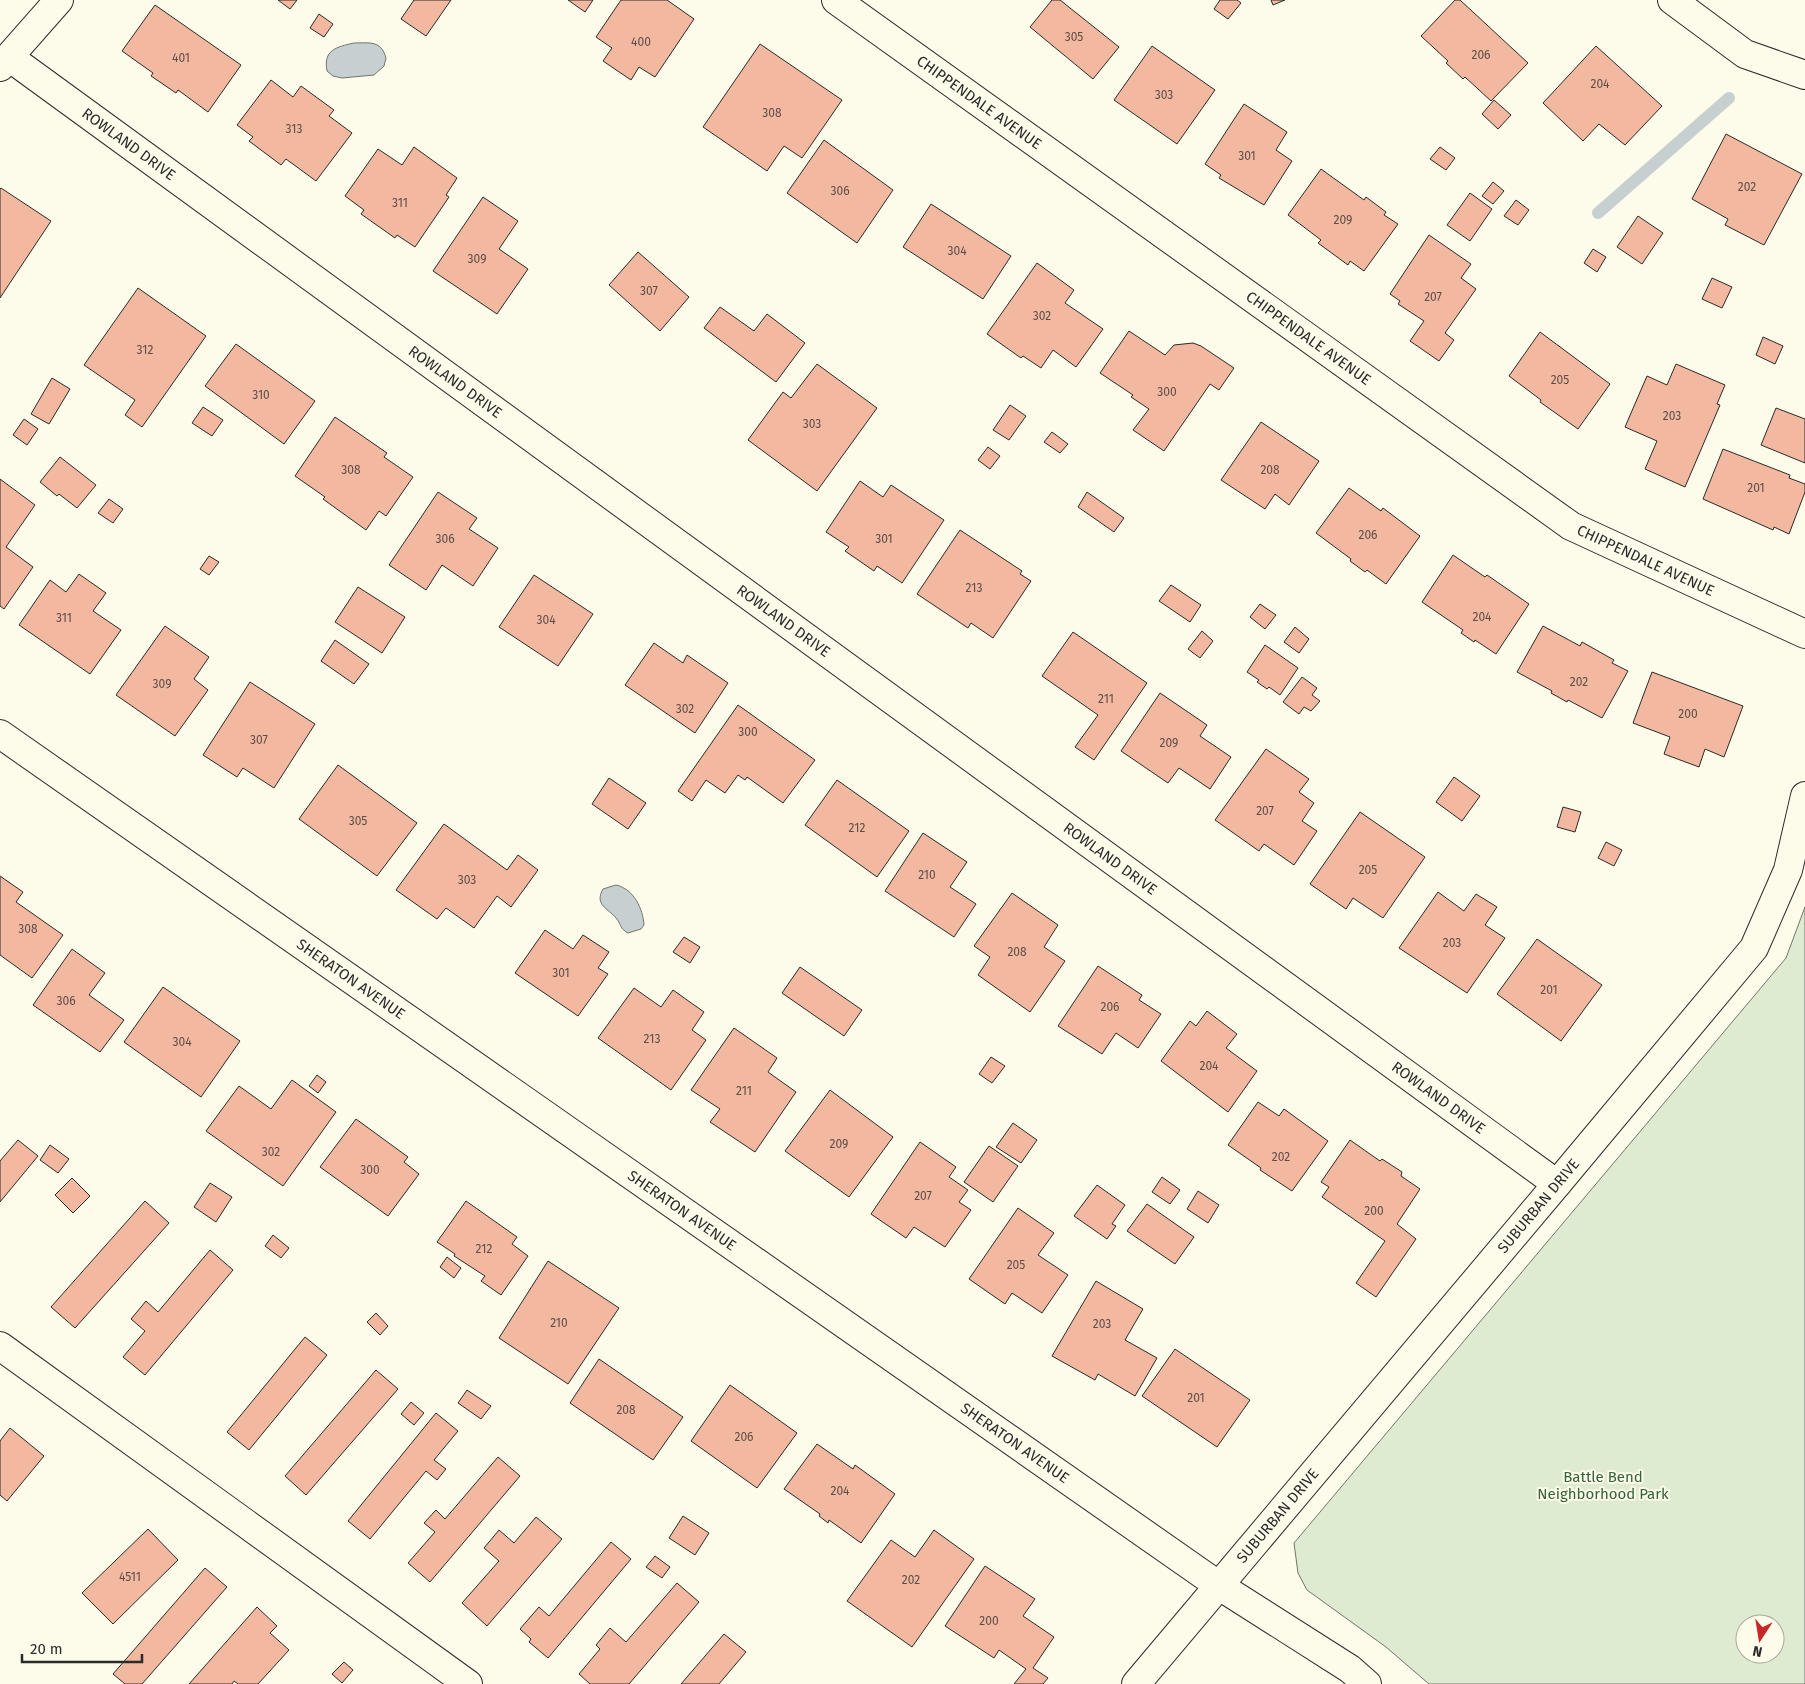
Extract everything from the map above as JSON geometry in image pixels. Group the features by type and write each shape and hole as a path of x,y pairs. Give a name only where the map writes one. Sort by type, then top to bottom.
{"street":[{"path":"5,62 60,0"},
{"name":"CHIPPENDALE AVENUE","path":"836,0 1572,526 1805,634"},
{"path":"1672,0 1745,54 1805,75"},
{"name":"ROWLAND DRIVE","path":"5,62 1557,1184"},
{"name":"SHERATON AVENUE","path":"0,734 1218,1585 1350,1669 1367,1684"},
{"name":"SUBURBAN DRIVE","path":"1136,1684 1754,948 1788,870 1805,796"},
{"path":"0,1346 468,1684"}],"green space":[{"name":"Battle Bend Neighborhood Park","path":"1805,907 1805,1684 1429,1684 1386,1647 1307,1590 1298,1573 1294,1543 1786,958"}],"shaded area":[{"path":"354,43 378,45 386,58 384,66 374,75 342,78 333,76 327,71 326,64 329,54 336,48"},
{"path":"616,885 633,895 642,913 644,925 641,929 628,933 601,903 600,899 603,889"}],"building":[{"path":"278,0 297,0 290,9"},
{"path":"414,0 451,0 426,36 401,19"},
{"path":"568,0 593,0 585,12"},
{"path":"621,0 667,0 694,19 655,77 639,67 631,80 603,61 612,48 596,37"},
{"path":"1052,0 1060,0 1119,47 1093,79 1030,27"},
{"path":"1220,0 1237,0 1241,3 1228,19 1214,9"},
{"path":"1271,0 1285,0 1273,5"},
{"path":"1455,0 1460,0 1528,63 1491,101 1465,77 1463,79 1446,63 1448,61 1421,36"},
{"path":"155,5 241,65 208,112 178,90 176,93 151,76 153,73 122,51"},
{"path":"319,14 333,24 324,37 310,28"},
{"path":"760,44 842,100 802,158 784,146 767,171 703,127"},
{"path":"1152,46 1215,90 1177,144 1114,100"},
{"path":"1596,46 1662,106 1625,145 1599,124 1583,141 1543,103"},
{"path":"271,80 293,97 301,86 334,110 329,116 352,133 316,181 286,159 281,165 249,141 253,137 237,125"},
{"path":"1494,100 1511,115 1498,129 1482,114"},
{"path":"1244,104 1287,132 1276,150 1292,161 1264,205 1219,178 1221,175 1205,164"},
{"path":"1726,134 1802,174 1764,245 1725,225 1728,219 1692,199"},
{"path":"824,140 893,190 857,243 787,193"},
{"path":"414,147 457,178 446,195 449,197 415,247 397,235 395,238 361,214 364,210 345,196 378,149 402,165"},
{"path":"1440,147 1455,158 1446,170 1430,159"},
{"path":"1321,169 1364,200 1366,197 1386,212 1384,215 1398,224 1364,271 1350,261 1348,265 1318,243 1321,240 1288,215"},
{"path":"1493,182 1504,191 1493,204 1482,196"},
{"path":"0,189 51,221 0,298"},
{"path":"1470,193 1492,209 1470,241 1447,225"},
{"path":"483,197 518,221 499,249 528,269 497,314 433,271"},
{"path":"1516,200 1529,210 1518,225 1504,216"},
{"path":"931,204 1011,256 983,299 903,247"},
{"path":"1638,216 1663,233 1642,264 1617,247"},
{"path":"1429,235 1471,264 1461,278 1476,289 1445,333 1454,340 1439,361 1410,341 1424,321 1398,304 1400,301 1390,294"},
{"path":"1593,249 1606,257 1597,272 1584,263"},
{"path":"638,252 689,297 660,331 609,285"},
{"path":"1037,263 1074,290 1065,303 1103,329 1076,367 1053,350 1041,368 1023,356 1021,358 987,334"},
{"path":"1712,278 1732,287 1722,308 1702,299"},
{"path":"138,288 206,336 142,427 125,415 135,400 84,365"},
{"path":"720,307 754,331 767,314 805,343 776,382 704,328"},
{"path":"1129,331 1165,355 1174,345 1193,343 1201,346 1234,368 1219,390 1210,384 1164,451 1133,430 1149,409 1131,397 1133,395 1100,373"},
{"path":"1540,332 1610,384 1578,429 1540,402 1541,400 1509,376"},
{"path":"1763,337 1783,346 1775,364 1756,355"},
{"path":"236,344 315,401 284,444 205,386"},
{"path":"817,364 877,408 817,491 748,440 783,392 791,398"},
{"path":"1676,364 1725,385 1717,404 1720,405 1685,487 1645,469 1657,441 1625,427 1647,376 1667,385"},
{"path":"52,378 70,389 49,424 31,414"},
{"path":"1010,405 1026,416 1009,440 993,430"},
{"path":"203,407 223,420 212,436 192,423"},
{"path":"1776,408 1805,419 1805,463 1761,445"},
{"path":"335,417 387,453 384,457 413,477 386,516 379,511 366,530 295,476"},
{"path":"24,419 38,429 27,445 13,435"},
{"path":"1261,422 1319,461 1289,505 1275,494 1265,509 1221,480"},
{"path":"1052,432 1068,444 1060,453 1044,442"},
{"path":"988,447 1000,456 990,469 978,460"},
{"path":"1723,449 1790,475 1789,478 1805,484 1805,492 1789,534 1774,527 1773,530 1703,499"},
{"path":"60,457 96,485 77,508 59,494 57,496 40,482"},
{"path":"0,479 35,505 6,547 33,567 4,609 0,606"},
{"path":"860,481 883,497 891,485 944,520 902,583 877,566 874,571 845,551 849,547 826,532"},
{"path":"1349,488 1381,511 1383,508 1420,536 1386,584 1367,570 1365,572 1316,533"},
{"path":"438,492 477,518 469,529 498,548 473,586 442,565 426,590 389,565"},
{"path":"1087,492 1124,518 1114,532 1078,507"},
{"path":"109,499 123,509 113,523 98,513"},
{"path":"960,530 1022,571 1020,574 1031,581 993,638 971,623 968,628 917,594"},
{"path":"1453,555 1485,577 1487,575 1529,604 1496,654 1461,633 1463,630 1422,602"},
{"path":"209,556 219,562 209,575 200,569"},
{"path":"79,574 106,593 93,611 121,630 90,674 19,625 50,580 66,592"},
{"path":"534,575 593,614 558,666 499,627"},
{"path":"1171,585 1201,605 1190,622 1159,601"},
{"path":"358,587 405,617 382,653 335,622"},
{"path":"1260,604 1276,615 1265,629 1250,617"},
{"path":"165,626 209,657 194,679 208,690 175,736 116,695"},
{"path":"1543,626 1580,646 1582,642 1614,660 1612,663 1628,671 1602,718 1568,700 1567,702 1551,693 1552,691 1517,672"},
{"path":"1295,627 1309,639 1299,653 1284,642"},
{"path":"1202,631 1213,641 1200,658 1188,649"},
{"path":"1073,632 1147,683 1094,760 1075,747 1098,715 1042,676"},
{"path":"335,640 369,664 354,684 321,661"},
{"path":"654,643 683,663 687,655 728,683 695,733 625,685"},
{"path":"1265,645 1298,668 1280,695 1269,687 1267,689 1257,682 1259,680 1247,672"},
{"path":"1652,672 1743,706 1724,757 1705,749 1699,767 1664,754 1670,737 1633,723"},
{"path":"1302,677 1317,688 1312,695 1320,701 1311,711 1304,707 1299,714 1283,702"},
{"path":"250,682 315,724 274,788 243,768 237,777 203,755"},
{"path":"1160,693 1207,725 1200,736 1231,757 1210,789 1179,768 1168,783 1121,751"},
{"path":"738,705 815,760 783,803 747,777 745,780 738,775 725,793 706,780 692,801 678,791"},
{"path":"1266,749 1309,779 1299,792 1314,803 1302,821 1317,831 1294,865 1264,844 1259,851 1215,820"},
{"path":"338,765 417,823 377,876 299,819"},
{"path":"1454,777 1480,796 1462,821 1436,802"},
{"path":"609,778 646,803 628,829 592,804"},
{"path":"837,780 909,831 877,877 805,825"},
{"path":"1563,807 1581,812 1575,832 1557,827"},
{"path":"1360,812 1425,857 1383,918 1353,898 1346,909 1310,884"},
{"path":"444,824 507,870 518,855 538,870 511,907 497,896 474,928 446,908 437,919 396,890"},
{"path":"923,833 967,862 950,887 976,904 954,937 885,891"},
{"path":"1606,842 1622,850 1614,866 1598,858"},
{"path":"0,876 23,892 16,902 63,935 32,978 0,955"},
{"path":"1438,892 1464,911 1476,894 1497,907 1485,925 1505,938 1467,993 1399,948"},
{"path":"1012,893 1058,925 1044,947 1065,961 1030,1012 978,975 990,957 974,946"},
{"path":"545,930 573,949 583,935 609,952 598,968 608,974 578,1016 515,973"},
{"path":"684,937 700,947 690,963 673,952"},
{"path":"1537,939 1602,985 1561,1041 1497,994"},
{"path":"72,949 105,973 89,995 124,1020 100,1052 33,1005"},
{"path":"1098,966 1142,995 1139,1000 1161,1014 1138,1048 1116,1033 1102,1054 1058,1026"},
{"path":"800,967 862,1010 844,1036 782,993"},
{"path":"163,987 240,1041 201,1097 124,1042"},
{"path":"634,988 661,1007 673,990 704,1012 692,1030 706,1040 671,1090 598,1038"},
{"path":"1207,1011 1237,1034 1226,1048 1257,1071 1228,1112 1161,1061 1190,1021 1196,1026"},
{"path":"734,1028 777,1058 768,1072 796,1092 755,1152 710,1122 720,1109 691,1090"},
{"path":"991,1057 1005,1066 992,1083 979,1074"},
{"path":"317,1075 326,1082 318,1093 309,1086"},
{"path":"292,1080 336,1112 283,1186 206,1131 239,1086 271,1109"},
{"path":"830,1090 893,1137 849,1197 785,1151"},
{"path":"1258,1102 1279,1116 1284,1109 1328,1141 1292,1191 1260,1170 1261,1168 1228,1145"},
{"path":"356,1119 408,1157 404,1162 419,1174 388,1216 320,1167"},
{"path":"1013,1123 1037,1140 1021,1163 996,1147"},
{"path":"18,1140 38,1156 0,1202 0,1161"},
{"path":"1350,1140 1380,1161 1382,1159 1402,1172 1401,1176 1420,1189 1397,1224 1416,1239 1376,1297 1356,1283 1385,1241 1322,1197 1329,1187 1321,1182"},
{"path":"920,1142 956,1167 949,1177 968,1190 959,1202 971,1210 945,1247 914,1227 906,1238 871,1214"},
{"path":"50,1145 69,1159 58,1173 40,1160"},
{"path":"989,1146 1018,1166 993,1202 964,1182"},
{"path":"1162,1177 1180,1190 1170,1204 1152,1192"},
{"path":"72,1178 90,1196 73,1213 55,1195"},
{"path":"210,1183 232,1197 216,1222 194,1207"},
{"path":"1097,1185 1125,1205 1112,1224 1116,1226 1107,1239 1074,1216"},
{"path":"1198,1191 1219,1205 1208,1223 1187,1209"},
{"path":"145,1201 169,1223 75,1328 51,1307"},
{"path":"466,1201 517,1237 512,1244 528,1256 501,1295 481,1281 485,1276 454,1256 455,1254 437,1242"},
{"path":"1147,1204 1194,1237 1175,1264 1127,1231"},
{"path":"1018,1208 1054,1233 1038,1255 1068,1275 1042,1313 1012,1293 1005,1304 969,1279"},
{"path":"273,1235 289,1248 281,1258 265,1246"},
{"path":"210,1250 233,1270 145,1375 123,1357 145,1331 131,1319 146,1301 158,1312"},
{"path":"447,1257 461,1268 454,1278 440,1267"},
{"path":"548,1261 619,1308 568,1384 499,1338"},
{"path":"1096,1281 1143,1309 1125,1340 1157,1358 1135,1396 1098,1374 1095,1380 1052,1356"},
{"path":"376,1313 388,1326 380,1335 367,1322"},
{"path":"305,1337 327,1355 249,1450 227,1432"},
{"path":"1175,1349 1250,1400 1217,1447 1142,1396"},
{"path":"599,1359 683,1417 653,1460 570,1403"},
{"path":"376,1370 398,1389 306,1495 285,1476"},
{"path":"730,1385 797,1433 757,1488 691,1441"},
{"path":"467,1390 491,1406 481,1419 458,1403"},
{"path":"411,1402 424,1413 414,1425 401,1414"},
{"path":"436,1413 458,1431 434,1460 446,1469 437,1480 426,1471 370,1539 348,1521"},
{"path":"10,1428 44,1456 7,1501 0,1495 0,1441"},
{"path":"817,1444 853,1469 855,1465 895,1494 861,1543 829,1520 828,1523 819,1516 820,1514 784,1489"},
{"path":"498,1457 520,1476 430,1582 408,1563 435,1532 424,1523 436,1510 445,1519"},
{"path":"683,1516 709,1533 695,1555 669,1538"},
{"path":"536,1517 562,1539 487,1626 462,1603 499,1561 484,1548 499,1530 514,1543"},
{"path":"148,1529 178,1560 113,1624 82,1593"},
{"path":"934,1530 974,1559 912,1647 847,1601 891,1540 915,1557"},
{"path":"611,1542 631,1559 548,1658 529,1642 531,1639 520,1629 539,1607 549,1616"},
{"path":"655,1556 670,1567 662,1578 646,1567"},
{"path":"985,1566 1035,1599 1023,1616 1054,1637 1033,1668 1048,1678 1043,1684 1014,1684 1026,1669 999,1650 994,1658 945,1626"},
{"path":"205,1568 227,1587 142,1684 125,1684 113,1674"},
{"path":"677,1583 699,1602 629,1684 590,1684 579,1674 600,1649 596,1645 610,1628 626,1642"},
{"path":"257,1607 277,1626 270,1633 289,1650 258,1684 238,1684 234,1681 232,1684 189,1684"},
{"path":"724,1634 746,1652 719,1684 681,1684"},
{"path":"344,1662 353,1670 342,1683 332,1674"}],"waterway":[{"path":"1598,213 1729,98"}]}
